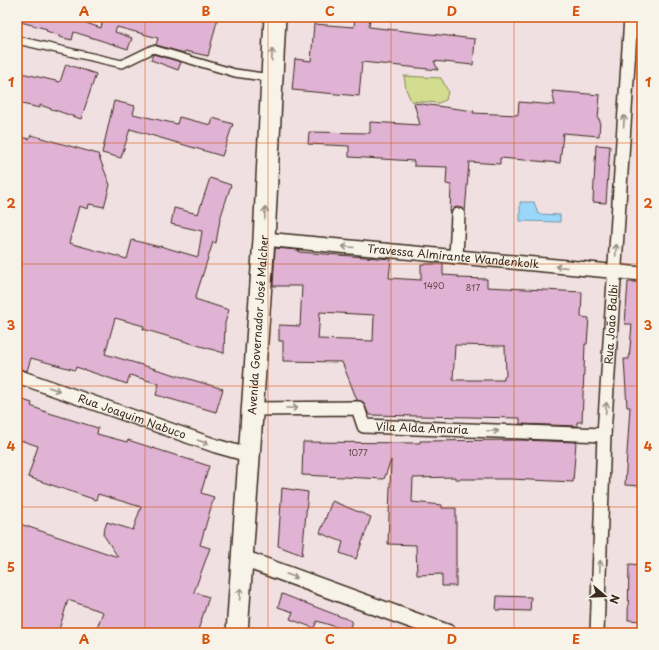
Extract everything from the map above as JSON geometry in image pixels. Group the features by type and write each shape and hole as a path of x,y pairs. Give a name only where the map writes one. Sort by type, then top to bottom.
{"main road":[{"name":"Avenida Governador José Malcher","path":"237,633 264,239 275,17"}],"street":[{"name":"Rua João Balbi","path":"597,633 604,435 631,17"},
{"path":"456,257 458,215"},
{"name":"Travessa Almirante Wandenkolk","path":"264,239 642,274"},
{"name":"Rua Joaquim Nabuco","path":"17,376 216,446 248,455"},
{"name":"Vila Alda Amaria","path":"253,408 358,408 364,426 604,435"},
{"path":"242,558 448,633"}],"lane":[{"path":"17,40 122,64 153,49 235,73 271,78"}],"green space":[{"path":"404,76 441,78 448,91 446,100 438,103 411,101 406,89"}],"water":[{"path":"520,202 534,202 538,214 560,215 560,222 520,221"}],"building":[{"path":"17,17 78,17 77,20 101,28 102,23 97,21 97,17 218,17 208,56 185,51 184,53 156,45 158,38 117,27 115,32 132,38 128,49 74,32 72,40 59,37 59,35 46,31 47,29 17,21"},
{"path":"355,17 370,17 369,27 475,39 473,65 434,61 438,70 362,62 359,96 292,90 295,59 311,61 314,24 354,27"},
{"path":"153,54 181,62 178,70 151,60"},
{"path":"66,64 96,74 81,119 40,105 40,108 17,103 17,72 60,82"},
{"path":"552,91 600,95 598,119 600,120 599,136 563,133 560,163 500,158 500,164 469,162 465,213 463,209 458,207 454,208 450,214 451,185 446,184 447,167 414,166 414,161 349,157 349,146 308,144 309,132 370,133 370,122 420,125 414,103 474,111 473,113 518,115 519,102 555,105"},
{"path":"114,101 135,106 133,114 177,124 179,117 211,125 213,118 233,124 222,156 130,129 121,158 102,153"},
{"path":"31,135 98,154 110,185 104,207 89,204 88,209 79,206 69,243 127,259 132,240 198,257 202,231 171,224 174,208 198,214 210,178 231,185 220,219 216,243 213,242 195,299 229,310 225,323 224,353 143,329 144,326 115,318 105,354 223,389 216,412 156,395 159,384 130,375 127,384 76,367 75,370 31,358 27,371 17,368 17,136 29,139"},
{"path":"596,145 610,146 606,203 593,202"},
{"path":"275,248 299,250 299,252 391,259 389,278 421,280 421,264 443,264 443,275 459,276 458,278 487,279 487,287 582,292 581,317 589,318 587,344 585,344 582,422 577,422 577,426 520,424 520,418 369,415 363,402 357,400 342,362 283,361 283,341 279,341 279,325 300,326 302,286 273,286","holes":["320,312 374,315 373,341 318,339","455,345 505,346 506,376 504,376 504,380 453,380"]},
{"path":"628,282 642,282 642,486 625,485 630,407 627,407 624,359 629,359 632,324 625,324"},
{"path":"17,398 32,403 31,406 46,412 98,428 97,434 127,442 128,440 209,466 201,493 214,497 200,545 210,548 194,592 209,597 197,633 95,633 103,612 68,600 58,633 17,633 17,523 118,557 103,534 107,522 133,530 141,507 98,494 96,500 28,477 38,446 17,439"},
{"path":"520,440 576,442 573,482 510,479 455,479 455,477 413,478 412,502 442,505 442,508 456,508 456,586 442,586 442,574 417,575 416,545 388,544 391,460 384,479 302,475 303,442 420,443 420,441"},
{"path":"282,488 308,492 302,555 278,546"},
{"path":"332,501 371,517 356,559 340,553 343,542 320,533"},
{"path":"629,564 642,565 642,621 628,620"},
{"path":"282,594 352,621 349,631 317,621 314,628 290,619 293,612 278,607"},
{"path":"497,596 531,597 530,611 496,610"}]}
